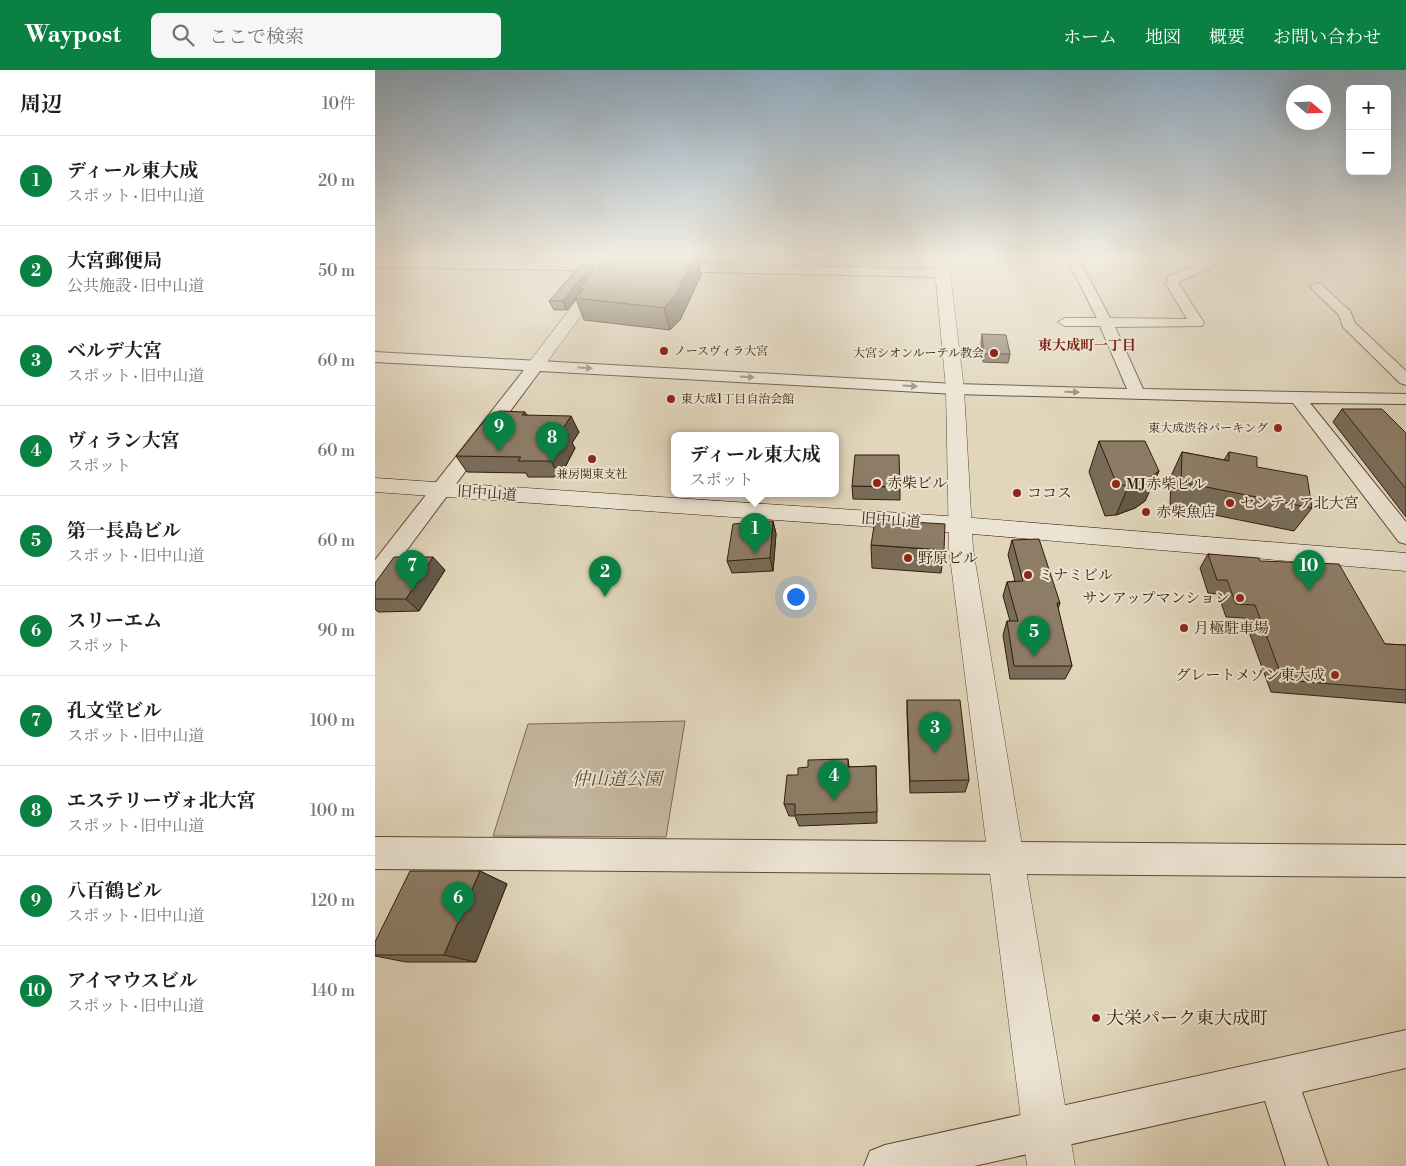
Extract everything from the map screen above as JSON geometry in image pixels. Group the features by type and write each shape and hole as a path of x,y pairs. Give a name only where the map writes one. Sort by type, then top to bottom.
{"street":[{"path":"375,576 580,308"},
{"path":"947,308 955,389 961,549 1051,1166"},
{"path":"1098,308 1137,394"},
{"path":"1065,322 1197,323 1187,308"},
{"path":"1339,308 1345,314 1348,324 1406,380"},
{"path":"375,356 955,389 1406,399"},
{"path":"1297,397 1406,537"},
{"name":"旧中山道","path":"375,484 961,525 1406,562"},
{"path":"375,853 1406,861"},
{"path":"885,1166 1046,1128 1278,1080 1406,1049"},
{"path":"1278,1080 1307,1166"}],"green space":[{"name":"仲山道公園","path":"685,721 666,837 493,836 528,724"}],"building":[{"path":"982,334 1006,335 1010,354 984,354"},
{"path":"1342,409 1382,409 1406,433 1406,489"},
{"path":"499,411 525,412 522,415 571,416 560,433 567,433 551,461 518,461 521,457 456,456 488,416 495,417"},
{"path":"1099,441 1145,441 1159,471 1149,478 1129,485 1117,485"},
{"path":"1182,452 1229,461 1229,452 1257,457 1257,467 1307,476 1312,508 1181,482"},
{"path":"855,455 899,455 900,487 852,486"},
{"path":"875,520 945,524 944,550 871,545"},
{"path":"773,521 770,558 727,561 733,524"},
{"path":"1039,539 1060,603 1057,603 1072,666 1014,666 1007,621 1018,621 1007,582 1023,581 1012,540"},
{"path":"1208,554 1259,558 1260,561 1339,564 1385,644 1406,645 1406,690 1283,680 1255,605 1236,604 1227,580 1217,580"},
{"path":"394,557 433,557 406,599 375,599 375,583"},
{"path":"907,700 960,700 969,780 910,781"},
{"path":"848,759 848,767 876,766 877,812 795,815 795,804 784,804 787,775 798,775 798,768 808,767 808,760"},
{"path":"410,871 480,871 444,955 375,955 375,942"}],"place":[{"name":"ノースヴィラ大宮","path":"664,351"},
{"name":"大宮シオンルーテル教会","path":"994,353"},
{"name":"東大成1丁目自治会館","path":"671,399"},
{"name":"東大成渋谷パーキング","path":"1278,428"},
{"name":"八百鶴ビル","path":"499,452"},
{"name":"兼房関東支社","path":"592,459"},
{"name":"エステリーヴォ北大宮","path":"552,463"},
{"name":"赤柴ビル","path":"877,483"},
{"name":"MJ赤柴ビル","path":"1116,484"},
{"name":"ココス","path":"1017,493"},
{"name":"センティア北大宮","path":"1230,503"},
{"name":"赤柴魚店","path":"1146,512"},
{"name":"ディール東大成","path":"755,554"},
{"name":"野原ビル","path":"908,558"},
{"name":"ミナミビル","path":"1028,575"},
{"name":"孔文堂ビル","path":"412,591"},
{"name":"アイマウスビル","path":"1309,591"},
{"name":"大宮郵便局","path":"605,597"},
{"name":"サンアップマンション","path":"1240,598"},
{"name":"月極駐車場","path":"1184,628"},
{"name":"第一長島ビル","path":"1034,657"},
{"name":"グレートメゾン東大成","path":"1335,675"},
{"name":"ベルデ大宮","path":"935,753"},
{"name":"ヴィラン大宮","path":"834,801"},
{"name":"スリーエム","path":"458,923"},
{"name":"大栄パーク東大成町","path":"1096,1018"}],"district":[{"name":"東大成町一丁目","path":"1087,345"}]}
